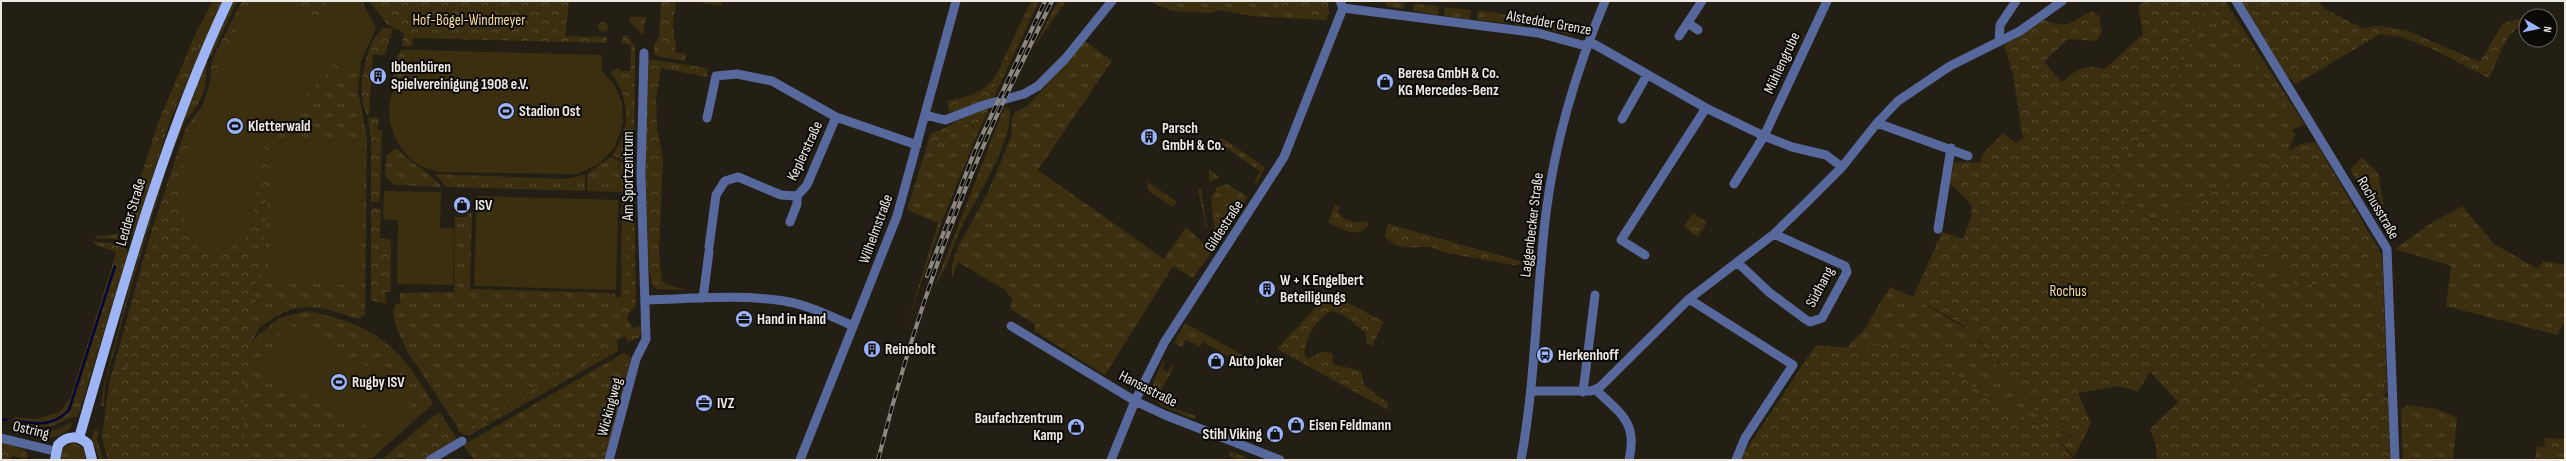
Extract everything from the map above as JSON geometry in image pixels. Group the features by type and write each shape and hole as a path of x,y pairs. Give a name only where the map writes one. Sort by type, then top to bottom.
{"main road":[{"name":"Ledder Straße","path":"79,438 136,244 174,126 202,57 228,1"},
{"path":"55,455 58,445 67,438 79,438 91,449 92,460"}],"street":[{"name":"Wilhelmstraße","path":"800,460 887,245 917,145 956,1"},
{"path":"925,115 945,120 984,105 1024,94 1038,86 1065,59 1112,1"},
{"name":"Laggenbecker Straße","path":"1521,460 1532,392 1546,212 1562,132 1587,44 1605,1"},
{"path":"1679,36 1702,1"},
{"name":"Mühlengrube","path":"1764,136 1827,1"},
{"path":"1999,42 2000,25 2016,1"},
{"path":"1532,392 1583,392 1596,390 1689,299 1774,234 1842,167 1877,123 1898,101 1950,66 2020,31 2062,1"},
{"name":"Rochusstraße","path":"2236,1 2387,250 2395,460"},
{"name":"Alstedder Grenze","path":"1342,5 1538,33 1582,45 1594,44 1706,108 1764,136 1792,147 1826,155 1842,167"},
{"name":"Gildestraße","path":"1111,460 1136,401 1164,342 1284,156 1342,5"},
{"path":"1688,23 1698,30"},
{"name":"Am Sportzentrum","path":"636,359 646,339 641,174 644,53"},
{"name":"Keplerstraße","path":"707,118 716,76 737,74 772,81 836,117 917,145"},
{"path":"1622,119 1647,75"},
{"path":"1645,255 1621,240 1706,108"},
{"name":"Keplerstraße","path":"790,222 797,204 797,196 807,185 836,117"},
{"path":"1877,123 1951,148 1968,156"},
{"path":"1734,184 1764,136"},
{"path":"1938,229 1951,148"},
{"name":"Keplerstraße","path":"703,298 716,195 725,181 738,177 781,195 797,196"},
{"name":"Südhang","path":"1737,262 1770,293 1805,319 1810,322 1822,318 1847,272 1845,266 1774,234"},
{"path":"1583,392 1595,295"},
{"path":"646,300 703,298 784,301 814,309 853,326"},
{"path":"1689,299 1792,365 1745,438 1736,460"},
{"name":"Hansastraße","path":"1010,326 1136,401 1165,415 1280,460"},
{"name":"Wickingweg","path":"609,460 636,359"},
{"path":"1596,390 1622,413 1629,425 1632,440 1629,460"},
{"name":"Ostring","path":"1,438 55,455"},
{"path":"430,460 462,441"}],"green space":[{"path":"212,1 220,1 209,21 204,18"},
{"path":"220,1 223,1 172,116 134,233 127,240 95,238 95,236 125,234 155,145 159,143 200,41 194,37 204,18 209,21"},
{"path":"234,1 237,1 212,55 209,56"},
{"path":"242,1 362,1 376,28 361,61 338,69 296,117 272,139 264,251 253,293 260,310 259,328 252,341 244,387 244,451 239,460 108,460 102,437 109,384 149,239 186,127 203,105 210,82 211,67 214,56"},
{"name":"Kletterwald","path":"251,1 283,1 314,21 327,1 359,1 375,29 359,56 336,64 265,138 250,236 220,251 188,234 179,182 192,130 215,73"},
{"name":"Hof-Bögel-Windmeyer","path":"369,1 569,1 565,36 607,37 607,43 413,38 412,46 402,46 404,33 388,25"},
{"path":"661,1 676,1 673,24 676,52 686,54 685,61 654,55 654,46 659,36"},
{"path":"691,1 722,1 721,6"},
{"path":"1031,1 1039,1 993,99 987,100 1015,46 1012,41"},
{"path":"1058,1 1066,1 1034,47"},
{"path":"1148,1 1328,1 1329,13 1326,20 1252,16 1220,10 1211,13 1172,11"},
{"path":"1279,1 1326,1 1328,6 1323,19 1302,17 1303,11 1279,8"},
{"path":"1385,1 1404,3 1404,7 1401,9 1386,6"},
{"name":"Rochus","path":"2146,1 2225,1 2305,125 2301,126 2284,101 2206,5 2186,52 2166,112 2126,156 2111,165 2120,195 2124,202 2137,212 2158,221 2301,144 2316,142 2382,255 2387,392 2385,393 2374,260 2359,257 2341,279 2297,287 2276,258 2245,254 2242,268 2258,285 2267,345 2259,348 2254,365 2242,371 2242,385 2266,389 2264,399 2389,397 2390,460 2157,460 2156,445 2150,429 2178,402 2150,372 2138,391 2119,386 2078,393 2091,423 2082,441 2070,436 2058,428 2034,408 1994,363 1973,333 1952,319 1913,297 1942,232 1963,239 1970,220 1972,208 1970,203 1950,184 1954,162 1980,163 1984,152 2003,133 2016,143 2023,138 2013,75 2004,45 2043,20 2060,24 2068,24 2091,11 2099,16 2102,32 2096,41 2068,39 2044,62 2062,82 2077,71 2086,67 2105,69 2143,34 2138,6"},
{"path":"2241,1 2317,1 2325,9 2362,28 2378,26 2406,30 2480,62 2503,23 2518,19 2518,27 2503,46 2489,78 2430,48 2401,37 2380,34 2296,84 2285,74"},
{"path":"1413,4 1439,6 1438,15 1413,11"},
{"path":"2206,5 2284,101 2301,126 2292,130 2295,134 2288,151 2158,221 2137,211 2124,201 2116,187 2111,165 2126,156 2186,52"},
{"path":"1445,7 1471,10 1470,19 1444,16"},
{"path":"1478,10 1507,15 1506,23 1477,20"},
{"path":"1514,16 1539,21 1538,27 1513,24"},
{"path":"629,17 646,17 643,35 630,22"},
{"path":"601,22 605,22 607,23 607,31 601,32 598,29 598,25"},
{"path":"1546,23 1571,32 1571,35 1544,28"},
{"path":"383,28 393,28 385,55 373,55 369,115 367,115 362,95 364,69 371,45"},
{"path":"627,35 635,47 634,182 636,306 628,314 627,318 617,314 621,297 626,287 625,196 621,192 622,183 616,179 620,162 625,163 625,161 612,155 619,145 623,134 626,124 626,113 622,92 611,72 618,68 620,71 630,71 631,45 622,43 623,36"},
{"path":"194,37 200,41 159,143 155,145 133,226 125,234 122,233 158,123"},
{"path":"1084,40 1112,61 1038,170 1164,259 1186,227 1212,251 1193,278 1173,266 1105,375 1034,331 1035,324 1010,309 1012,299 1005,290 958,262 952,277 952,264 958,247 987,194 1011,136 1012,117 1015,112 1027,106 1065,65"},
{"path":"1012,41 1016,44 987,100 955,112 949,111 947,101 974,94 990,83"},
{"path":"402,50 412,50 411,66 395,87 393,86 392,63"},
{"name":"Stadion Ost","path":"412,50 602,55 602,71 615,86 622,103 623,123 615,147 599,164 577,174 440,172 419,165 411,159 398,142 390,122 389,111 393,91 411,66"},
{"path":"647,59 708,68 707,77 661,68 656,98 657,128 663,157 659,253 662,281 668,285 686,290 657,289 653,286 649,271 645,156"},
{"path":"361,61 358,91 367,138 365,315 358,319 330,310 307,307 296,308 273,318 259,328 260,310 253,293 264,251 272,139 296,117 338,69"},
{"path":"205,62 208,63 169,161 135,273 105,384 104,406 101,406 104,384 129,288 165,167"},
{"path":"206,67 206,83 202,96 195,109 185,121"},
{"path":"1008,107 1010,118 1002,148 995,165 960,230 944,270 935,285 1004,108"},
{"path":"988,109 988,112 975,128 973,125 968,123 935,142 928,142 930,134 973,113"},
{"path":"988,112 978,132 941,224 905,331 938,223 907,210 928,142 935,142 968,123 975,128"},
{"path":"375,117 379,119 377,130 382,130 380,201 371,202 371,138 368,118"},
{"path":"1222,138 1265,167 1257,184 1254,182 1260,171 1218,142"},
{"path":"272,141 365,143 361,285 268,283"},
{"path":"397,148 408,159 437,181 442,187 394,185 385,176 386,155"},
{"path":"611,157 620,162 617,167 622,183 621,192 587,191 587,174"},
{"path":"2362,158 2378,173 2384,210 2380,225 2350,169"},
{"path":"1209,169 1220,178 1209,182"},
{"path":"435,174 565,179 585,175 585,191 446,187"},
{"path":"1148,182 1177,202 1173,207 1150,192 1147,188"},
{"path":"1227,184 1248,197 1218,241 1215,237 1211,199 1217,187"},
{"path":"1201,189 1207,228 1201,229 1206,227 1198,190"},
{"path":"384,191 441,192 440,228 454,228 453,285 397,284 398,220 383,219"},
{"path":"622,193 625,196 626,287 618,314 627,318 632,328 624,334 625,336 617,341 618,351 470,435 463,435 407,351 396,327 393,313 395,305 400,303 400,293 454,292 455,217 467,217 467,213 472,213 470,289 615,293 615,297 621,297"},
{"path":"477,196 618,200 616,290 474,286"},
{"path":"1335,205 1340,207 1337,213 1344,218 1355,222 1367,221 1369,224 1365,229 1355,233 1333,225 1328,222"},
{"path":"2462,206 2494,244 2538,269 2543,261 2565,265 2565,321 2557,335 2446,306 2451,266 2395,249 2430,224"},
{"path":"373,208 381,209 380,238 391,240 391,292 385,292 387,304 371,300 371,210"},
{"path":"1693,213 1707,222 1698,237 1684,227"},
{"path":"1388,224 1527,263 1513,265 1442,252 1434,248 1400,246 1393,243 1385,236"},
{"path":"94,241 124,245 128,253 78,417 46,427 32,427 13,424 14,417 36,419 60,412 71,396 81,388 88,373 122,249 114,250 116,252 94,244"},
{"path":"112,245 120,246 122,249 120,260 88,374 81,389 71,396 116,253 110,247"},
{"path":"2245,254 2276,258 2341,279 2359,257 2374,260 2385,397 2264,399 2242,385 2242,371 2254,365 2259,347 2258,285 2242,268"},
{"path":"1890,287 1913,297 1973,333 1994,362 2020,391 2068,436 2082,441 2074,457 2055,435 1985,395 1846,348 1864,330"},
{"path":"1329,293 1384,322 1372,346 1366,343 1366,333 1350,319 1346,316 1331,311 1320,319 1312,330 1305,347 1304,354 1308,359 1321,352 1332,353 1333,364 1361,371 1364,385 1388,403 1388,410 1277,349"},
{"path":"306,311 349,322 382,340 409,366 433,404 370,460 239,460 244,451 244,387 252,341 279,318"},
{"name":"Rugby ISV","path":"286,323 417,393 392,440 261,370"},
{"path":"1185,323 1248,358 1244,365 1203,342 1199,347 1186,340 1182,347 1174,343"},
{"path":"642,326 640,337 628,342 624,334 632,328"},
{"path":"614,340 617,341 617,352 610,349 556,380 552,375"},
{"path":"1913,342 1985,395 2055,435 2074,460 1739,460 1816,345 1846,348"},
{"path":"129,344 129,353 125,369 127,378 121,375 121,365"},
{"path":"624,353 629,358 613,422 600,460 475,460 463,445"},
{"path":"624,353 631,357 624,395 604,460 600,460 613,422 629,358"},
{"path":"1163,361 1165,362 1162,369 1168,372 1172,365 1174,366 1159,394 1163,404 1196,416 1194,419 1163,407 1153,398 1153,383"},
{"path":"541,382 544,386 535,393 465,433 461,433 457,429"},
{"path":"2408,405 2437,409 2457,418 2453,460 2403,460 2401,409"},
{"path":"440,413 442,416 440,418 437,436 427,447 412,455 396,459 381,460 436,414"},
{"path":"442,416 456,437 453,444 425,460 397,460 420,451 431,443 438,433"},
{"path":"73,423 67,431 56,437 42,437 44,433 59,429"},
{"path":"13,428 36,431 37,436 15,433"},
{"path":"94,430 99,432 97,439 103,460 99,458 92,439"},
{"path":"2545,438 2565,439 2565,452 2544,447"},
{"path":"1,442 25,450 28,457 26,459 12,456 10,460 3,460 1,457"},
{"path":"72,442 84,448 86,460 61,460 62,449"},
{"path":"2537,446 2565,452 2565,460 2535,460"},
{"path":"1230,451 1253,460 1238,460 1229,456"}],"waterway":[{"path":"15,421 30,423 50,422 57,419 69,410 115,266"},
{"path":"1,419 6,420"}],"railway":[{"path":"927,276 975,150 1045,1"},
{"path":"878,460 901,374 943,247 975,165 993,124 1052,1"}],"place":[{"name":"Ibbenbüren Spielvereinigung 1908 e.V.","path":"378,76"},
{"name":"Beresa GmbH & Co. KG Mercedes-Benz","path":"1385,82"},
{"name":"Stadion Ost","path":"506,111"},
{"name":"Kletterwald","path":"235,126"},
{"name":"Parsch GmbH & Co.","path":"1149,137"},
{"name":"ISV","path":"462,205"},
{"name":"W + K Engelbert Beteiligungs","path":"1267,289"},
{"name":"Hand in Hand","path":"744,319"},
{"name":"Reinebolt","path":"872,349"},
{"name":"Herkenhoff","path":"1545,355"},
{"name":"Auto Joker","path":"1216,361"},
{"name":"Rugby ISV","path":"339,382"},
{"name":"IVZ","path":"704,403"},
{"name":"Eisen Feldmann","path":"1296,425"},
{"name":"Baufachzentrum Kamp","path":"1076,427"},
{"name":"Stihl Viking","path":"1275,434"}]}
